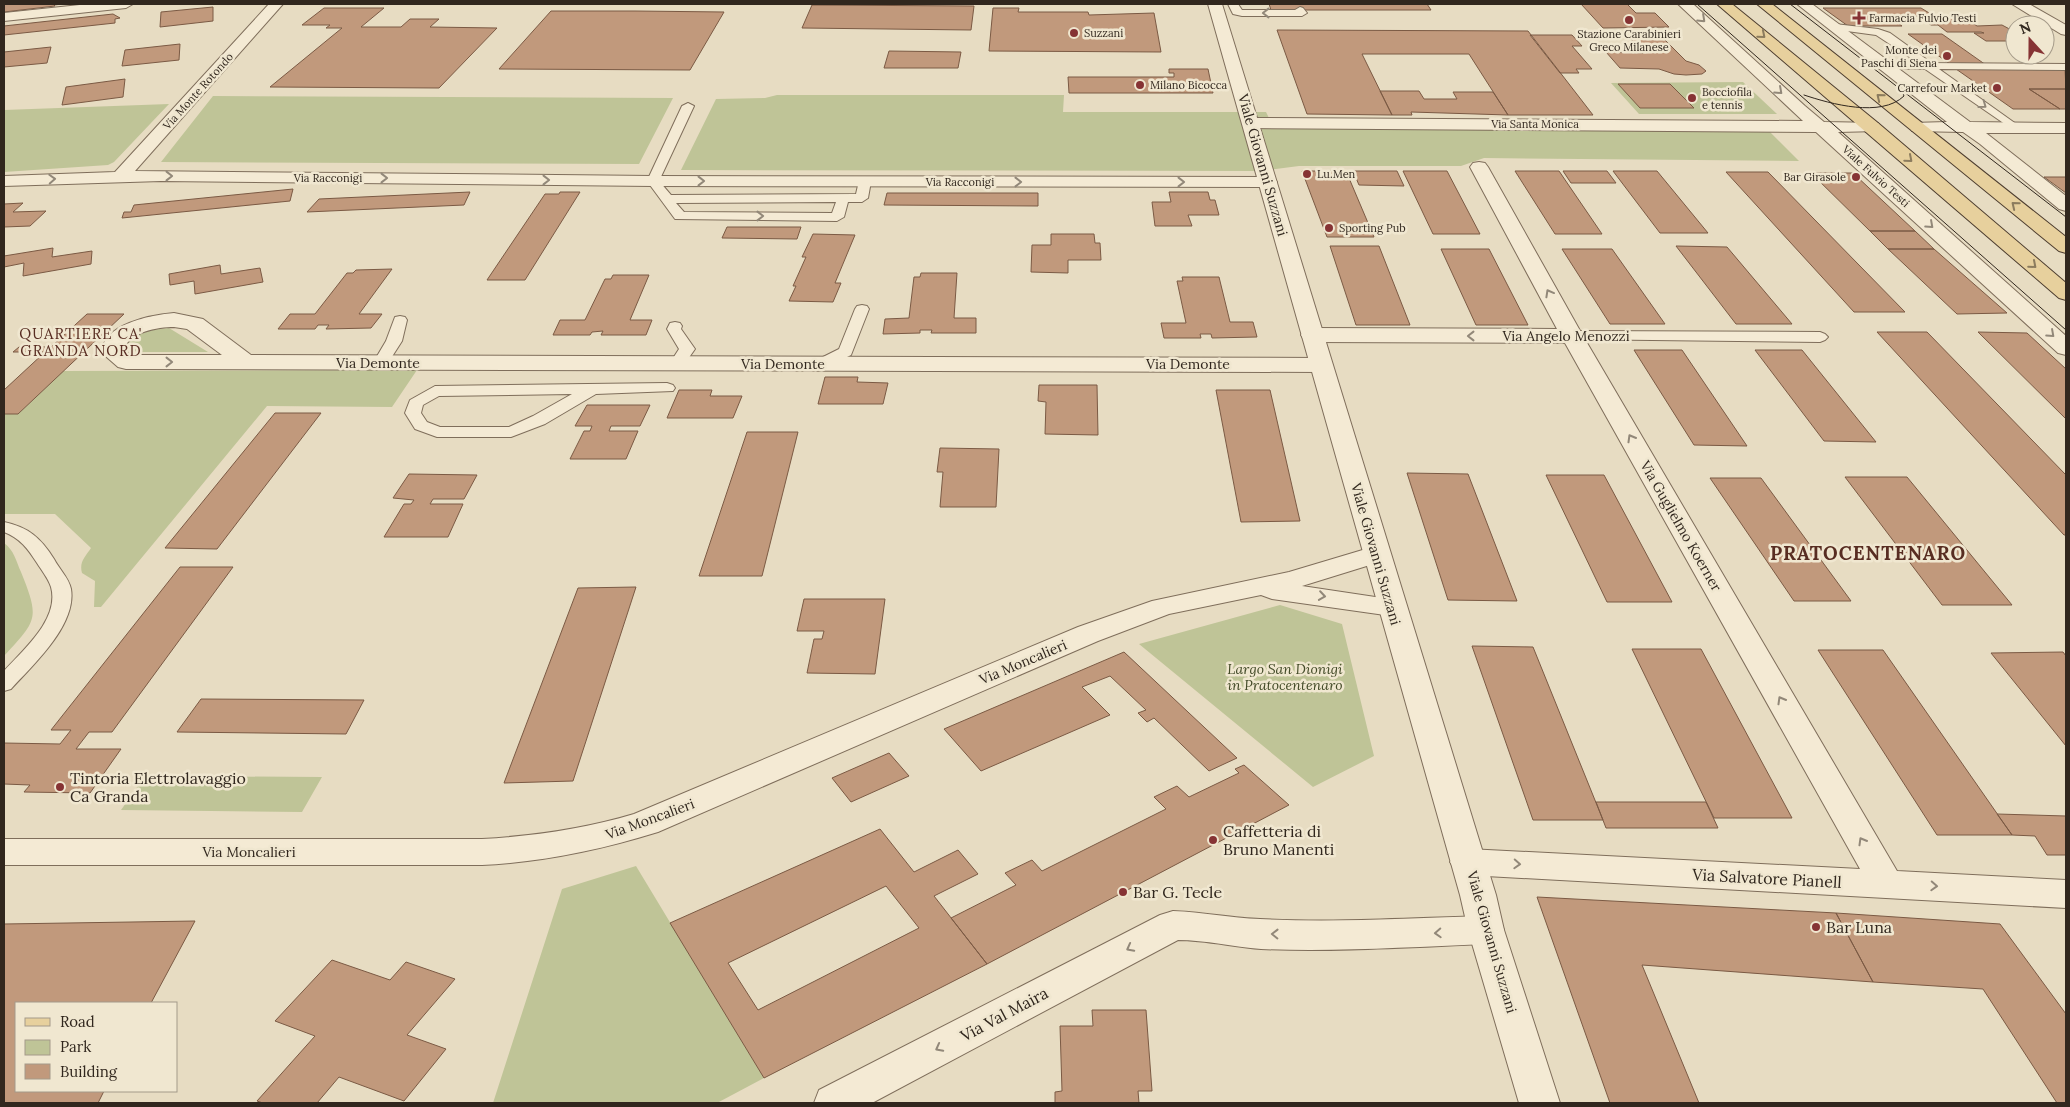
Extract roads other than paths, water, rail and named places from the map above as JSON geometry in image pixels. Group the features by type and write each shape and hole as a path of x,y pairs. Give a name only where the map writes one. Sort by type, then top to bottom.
{"main road":[{"path":"1724,4 1872,127 2066,294"},
{"path":"1764,4 2066,247"},
{"path":"1872,127 1918,127"}],"street":[{"path":"4,17 126,4"},
{"name":"Via Monte Rotondo","path":"120,177 276,4"},
{"name":"Viale Giovanni Suzzani","path":"1216,4 1468,862 1486,930 1540,1103"},
{"name":"Viale Fulvio Testi","path":"1685,4 1734,51 2066,348"},
{"path":"1804,4 2066,204"},
{"path":"2019,4 2066,32"},
{"name":"Via Santa Monica","path":"1250,122 1872,127"},
{"path":"1918,127 2066,128"},
{"name":"Via Guglielmo Koerner","path":"1479,167 1572,336 1886,884"},
{"name":"Via Racconigi","path":"4,181 120,177 1268,182"},
{"name":"Via Demonte","path":"245,362 195,324 185,321 159,322 133,329 117,340 112,347 113,353 126,362 1321,365"},
{"name":"Via Angelo Menozzi","path":"1312,335 1572,336"},
{"name":"Via Moncalieri","path":"4,852 482,852 543,847 585,841 646,823 1111,624 1171,604 1256,588 1376,554"},
{"name":"Via Moncalieri","path":"1256,588 1392,607"},
{"name":"Via Salvatore Pianell","path":"1468,862 1886,884 2064,897"},
{"name":"Via Val Maira","path":"834,1103 1173,926 1203,926 1259,934 1332,936 1486,930"}],"lane":[{"path":"1233,4 1236,12 1242,13 1302,13 1300,10"},
{"path":"1835,27 1878,32 1886,35 1922,61 1882,64"},
{"path":"1882,64 2066,67"},
{"path":"1929,66 2015,128"},
{"path":"688,106 653,180 680,216 837,217 843,199 862,198 865,181"},
{"path":"821,364 846,352 862,309"},
{"path":"381,363 394,341 400,320"},
{"path":"675,326 674,328 679,340 687,349 678,363"},
{"name":"Via Angelo Menozzi","path":"1572,336 1820,337"},
{"path":"591,390 539,420 511,432 437,432 421,425 413,412 416,403 435,391 667,388"},
{"path":"4,527 14,529 28,536 38,546 61,589 58,616 50,632 4,684"}],"tram line":[{"path":"1697,4 2066,330"},
{"path":"1790,4 1901,90"},
{"path":"1804,95 1841,105 1869,108 1894,103 1904,96 1901,90"},
{"path":"1901,90 2066,217"}],"place":[{"name":"Farmacia Fulvio Testi","path":"1859,18"},
{"name":"Stazione Carabinieri Greco Milanese","path":"1629,20"},
{"name":"Suzzani","path":"1074,33"},
{"name":"Monte dei Paschi di Siena","path":"1947,56"},
{"name":"Milano Bicocca","path":"1140,85"},
{"name":"Carrefour Market","path":"1997,88"},
{"name":"Bocciofila e tennis","path":"1692,98"},
{"name":"Lu.Men","path":"1307,174"},
{"name":"Bar Girasole","path":"1856,177"},
{"name":"Sporting Pub","path":"1329,228"},
{"name":"Tintoria Elettrolavaggio Ca Granda","path":"60,787"},
{"name":"Caffetteria di Bruno Manenti","path":"1213,840"},
{"name":"Bar G. Tecle","path":"1123,892"},
{"name":"Bar Luna","path":"1816,927"}],"district":[{"name":"QUARTIERE CA' GRANDA NORD","path":"81,342"},
{"name":"PRATOCENTENARO","path":"1868,553"}],"park label":[{"name":"Largo San Dionigi in Pratocentenaro","path":"1285,678"}]}
